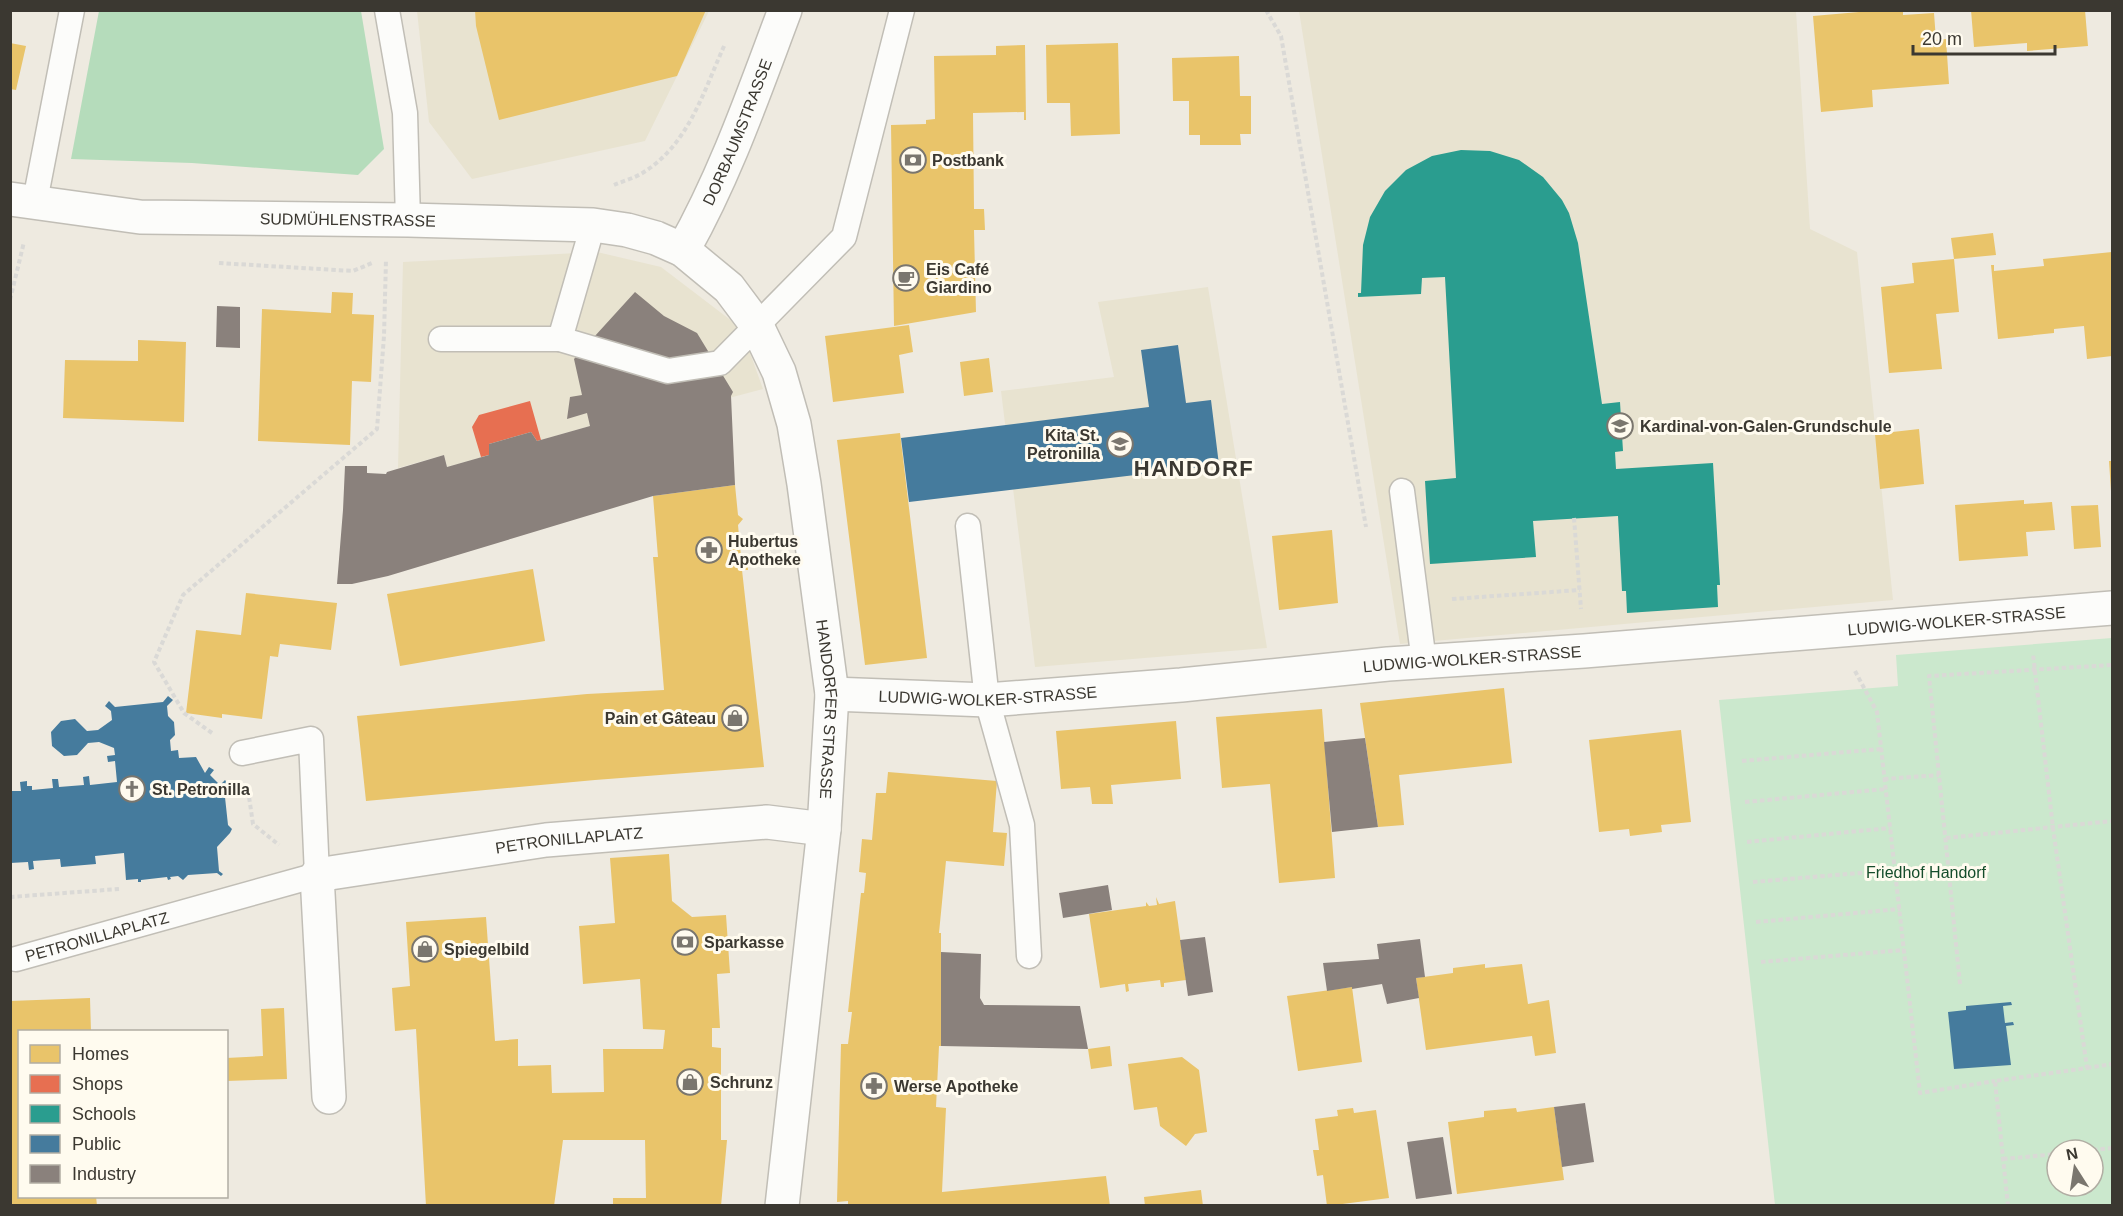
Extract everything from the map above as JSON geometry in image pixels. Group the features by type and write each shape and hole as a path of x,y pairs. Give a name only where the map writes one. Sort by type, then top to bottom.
{"street":[{"name":"DORBAUMSTRASSE","path":"683,250 707,208 730,156 785,10"},
{"name":"SUDMÜHLENSTRASSE","path":"23,200 140,217 593,225 627,230 683,250"},
{"name":"HANDORFER STRASSE","path":"683,250 729,288 756,324 779,372 794,424 806,495 832,694 824,829 782,1206"},
{"name":"LUDWIG-WOLKER-STRASSE","path":"832,694 987,700 1181,685 1424,662 2112,608"},
{"name":"PETRONILLAPLATZ","path":"317,875 546,840 767,822 824,829"},
{"path":"317,875 329,1097"}],"lane":[{"path":"23,200 72,10"},
{"path":"387,10 405,113 408,220"},
{"path":"441,339 560,339 668,371 720,363 844,237 902,10"},
{"path":"560,339 593,225"},
{"path":"1402,490 1424,662"},
{"path":"968,526 987,700 1022,825 1029,956"},
{"path":"242,753 311,739 317,875"},
{"name":"PETRONILLAPLATZ","path":"16,959 317,875"}],"path":[{"path":"1266,10 1281,36 1368,538"},
{"path":"643,173 668,154 685,132 726,41"},
{"path":"10,300 26,235"},
{"path":"214,262 353,271 386,257 396,256"},
{"path":"317,875 253,824 242,753 184,713 154,662 183,595 377,429 384,336 386,257"},
{"path":"1574,518 1584,651"},
{"path":"1416,601 1580,590"},
{"path":"2028,615 2052,828 2087,1068"},
{"path":"1834,630 1877,712 1920,1093 2112,1064"},
{"path":"1960,984 1929,676 2112,665"},
{"path":"1743,761 1881,748"},
{"path":"1884,779 1939,775"},
{"path":"1745,802 1886,789"},
{"path":"1946,838 2112,821"},
{"path":"1747,842 1890,828"},
{"path":"1753,882 1895,870"},
{"path":"1756,922 1899,909"},
{"path":"1761,962 1904,950"},
{"path":"1995,1081 2008,1206"},
{"path":"2003,1159 2045,1155"}],"shaded area":[{"path":"417,11 709,11 645,141 472,179 429,122"},
{"name":"Kardinal-von-Galen-Grundschule","path":"1299,11 1796,11 1810,229 1857,252 1893,600 1400,644"},
{"path":"597,252 661,267 741,328 763,389 657,417 590,426 447,467 444,455 398,468 403,262"},
{"name":"Kita St. Petronilla","path":"1208,287 1267,648 1035,667 1001,391 1114,377 1098,302"}],"green space":[{"path":"99,11 361,11 384,149 358,175 192,163 71,159"},
{"name":"Friedhof Handorf","path":"2112,638 2112,1205 1775,1205 1719,700 1898,686 1896,655"}],"building: Homes":[{"path":"475,10 706,10 677,76 499,120 476,26"},
{"path":"1903,10 1903,15 1934,13 1936,40 1946,39 1949,84 1872,90 1873,107 1821,112 1813,16"},
{"path":"1971,10 2085,10 2088,46 2027,51 2027,43 1974,47"},
{"path":"10,43 26,46 16,90 10,89"},
{"path":"1118,43 1120,134 1071,136 1070,103 1047,103 1046,45"},
{"path":"1025,45 1026,120 1024,120 1024,112 973,113 974,209 984,209 985,230 974,230 976,312 894,326 891,125 926,124 926,120 935,119 934,56 996,55 996,46"},
{"path":"1239,56 1240,96 1251,96 1251,134 1240,134 1241,145 1200,145 1200,135 1189,135 1189,101 1173,101 1172,58"},
{"path":"1993,233 1996,255 1954,259 1951,238"},
{"path":"2112,252 2112,356 2087,359 2084,326 2054,329 2054,333 1998,339 1991,265 1994,265 1994,271 2044,266 2043,259"},
{"path":"1954,259 1959,312 1936,314 1942,369 1889,373 1881,287 1914,283 1912,263"},
{"path":"332,292 353,293 352,314 374,315 371,382 352,381 350,445 258,441 262,309 331,313"},
{"path":"909,325 913,352 899,355 904,393 833,402 825,336"},
{"path":"138,340 186,342 184,422 63,418 65,360 138,361"},
{"path":"989,358 993,392 964,396 960,362"},
{"path":"1919,429 1924,484 1880,489 1875,434"},
{"path":"900,433 927,658 865,665 837,440"},
{"path":"2109,461 2112,461 2112,491 2111,491"},
{"path":"735,485 738,515 743,519 738,525 741,557 747,556 748,570 742,570 764,767 366,801 357,716 587,694 664,690 653,557 658,557 653,496"},
{"path":"2024,500 2024,504 2052,502 2055,530 2026,532 2028,556 1959,561 1955,505"},
{"path":"2098,505 2101,547 2074,549 2071,506"},
{"path":"1332,530 1338,603 1279,610 1272,536"},
{"path":"533,569 545,641 400,666 387,594"},
{"path":"246,593 337,603 331,650 280,644 278,657 270,656 262,719 222,714 222,718 186,713 196,630 241,635"},
{"path":"1504,688 1512,763 1399,775 1404,825 1378,827 1360,703"},
{"path":"1322,709 1335,878 1279,883 1270,784 1222,788 1216,717"},
{"path":"1176,721 1181,779 1111,785 1113,804 1092,804 1090,787 1061,789 1056,731"},
{"path":"1681,730 1691,822 1661,825 1662,832 1630,836 1629,829 1599,832 1589,740"},
{"path":"888,772 997,781 993,832 1007,833 1004,866 946,861 939,933 941,933 941,1046 939,1046 936,1107 946,1108 942,1192 1106,1176 1110,1206 848,1206 848,1201 837,1202 841,1044 848,1044 852,1012 848,1012 861,893 864,893 866,873 859,872 862,839 872,840 876,793 886,793"},
{"path":"669,854 672,901 692,917 726,915 730,973 717,974 720,1028 712,1028 712,1047 721,1048 721,1140 727,1140 721,1206 613,1206 613,1198 646,1198 645,1140 563,1140 554,1206 426,1206 416,1029 395,1031 392,988 410,986 406,922 486,917 495,1041 518,1039 518,1066 551,1065 552,1093 604,1092 603,1049 663,1049 665,1030 643,1029 640,979 583,984 579,926 615,923 610,858"},
{"path":"1156,897 1159,904 1175,901 1186,980 1164,983 1164,987 1161,987 1160,980 1128,984 1129,991 1126,992 1125,984 1100,988 1089,914 1146,906 1146,902 1149,906 1157,905"},
{"path":"1485,964 1485,968 1522,964 1528,1004 1549,1000 1556,1053 1535,1056 1532,1036 1426,1050 1416,978 1453,973 1453,968"},
{"path":"1352,987 1362,1062 1298,1071 1287,996"},
{"path":"90,998 91,1030 18,1030 18,1198 96,1198 97,1206 10,1206 10,1001"},
{"path":"284,1008 287,1079 228,1081 228,1058 263,1056 261,1009"},
{"path":"1110,1046 1112,1066 1091,1069 1088,1049"},
{"path":"1182,1057 1199,1070 1207,1132 1195,1134 1186,1146 1160,1126 1157,1107 1134,1110 1128,1064"},
{"path":"1554,1107 1564,1180 1457,1194 1448,1122 1484,1117 1484,1111 1516,1108 1517,1112"},
{"path":"1353,1108 1354,1113 1376,1110 1389,1198 1327,1206 1323,1175 1317,1176 1313,1150 1319,1150 1315,1119 1338,1116 1337,1110"},
{"path":"1201,1190 1203,1206 1145,1206 1144,1197"}],"building: Shops":[{"path":"530,401 541,440 537,441 531,432 489,444 489,455 481,457 472,427 479,415"}],"building: Schools":[{"path":"1461,150 1490,151 1519,160 1543,177 1562,200 1569,213 1578,243 1602,404 1620,402 1623,451 1615,452 1616,469 1713,463 1720,585 1717,585 1718,607 1627,613 1626,591 1622,591 1618,516 1533,521 1536,557 1430,564 1425,481 1456,478 1445,277 1422,278 1421,294 1358,297 1358,293 1361,293 1363,245 1370,217 1385,191 1406,170 1432,156"}],"building: Public":[{"path":"1178,345 1186,403 1211,400 1219,465 909,502 901,438 1149,407 1141,350"},
{"name":"St. Petronilla","path":"168,696 173,700 167,706 168,716 174,722 175,735 170,740 171,751 178,750 179,758 196,757 205,773 209,767 214,770 210,775 220,785 225,780 228,784 224,788 228,825 232,829 217,847 219,871 223,874 221,876 217,873 188,875 183,880 178,876 170,877 171,879 168,880 167,877 141,880 141,882 138,882 138,879 126,880 124,853 95,856 96,864 61,867 60,859 33,861 34,869 29,870 28,862 10,863 10,791 21,791 20,782 27,781 27,786 32,786 32,790 53,788 52,779 58,779 59,787 84,785 83,777 89,776 90,785 117,782 115,761 108,762 107,756 115,755 114,748 99,742 88,743 77,755 64,756 52,746 51,732 61,721 75,719 87,731 98,730 112,720 111,711 105,706 109,701 115,707 163,702"},
{"path":"2011,1002 2012,1005 2003,1006 2005,1023 2013,1022 2014,1025 2006,1026 2011,1065 1954,1069 1948,1012 1966,1010 1966,1006"}],"building: Industry":[{"path":"635,292 664,316 697,333 733,392 731,396 735,485 653,496 388,576 352,584 337,584 345,466 367,466 367,473 386,474 444,455 447,467 489,455 489,444 531,432 537,441 590,426 587,413 567,419 570,397 582,395 574,359"},
{"path":"217,306 240,307 240,348 216,347"},
{"path":"1365,738 1378,827 1332,832 1324,742"},
{"path":"1108,885 1112,910 1063,918 1059,893"},
{"path":"1205,937 1213,992 1188,996 1180,940"},
{"path":"1420,939 1425,977 1416,978 1419,998 1387,1004 1382,984 1327,991 1323,963 1379,959 1377,944"},
{"path":"941,952 981,954 980,998 984,1005 1080,1006 1088,1049 941,1046"},
{"path":"1585,1103 1594,1162 1562,1167 1554,1107"},
{"path":"1443,1137 1452,1194 1416,1199 1407,1142"}],"place":[{"name":"Postbank","path":"913,160"},
{"name":"Eis Café Giardino","path":"906,278"},
{"name":"Kardinal-von-Galen-Grundschule","path":"1620,426"},
{"name":"Kita St. Petronilla","path":"1120,444"},
{"name":"Hubertus Apotheke","path":"709,550"},
{"name":"Pain et Gâteau","path":"735,718"},
{"name":"St. Petronilla","path":"132,789"},
{"name":"Sparkasse","path":"685,942"},
{"name":"Spiegelbild","path":"425,949"},
{"name":"Schrunz","path":"690,1082"},
{"name":"Werse Apotheke","path":"874,1086"}],"district":[{"name":"HANDORF","path":"1194,468"}]}
